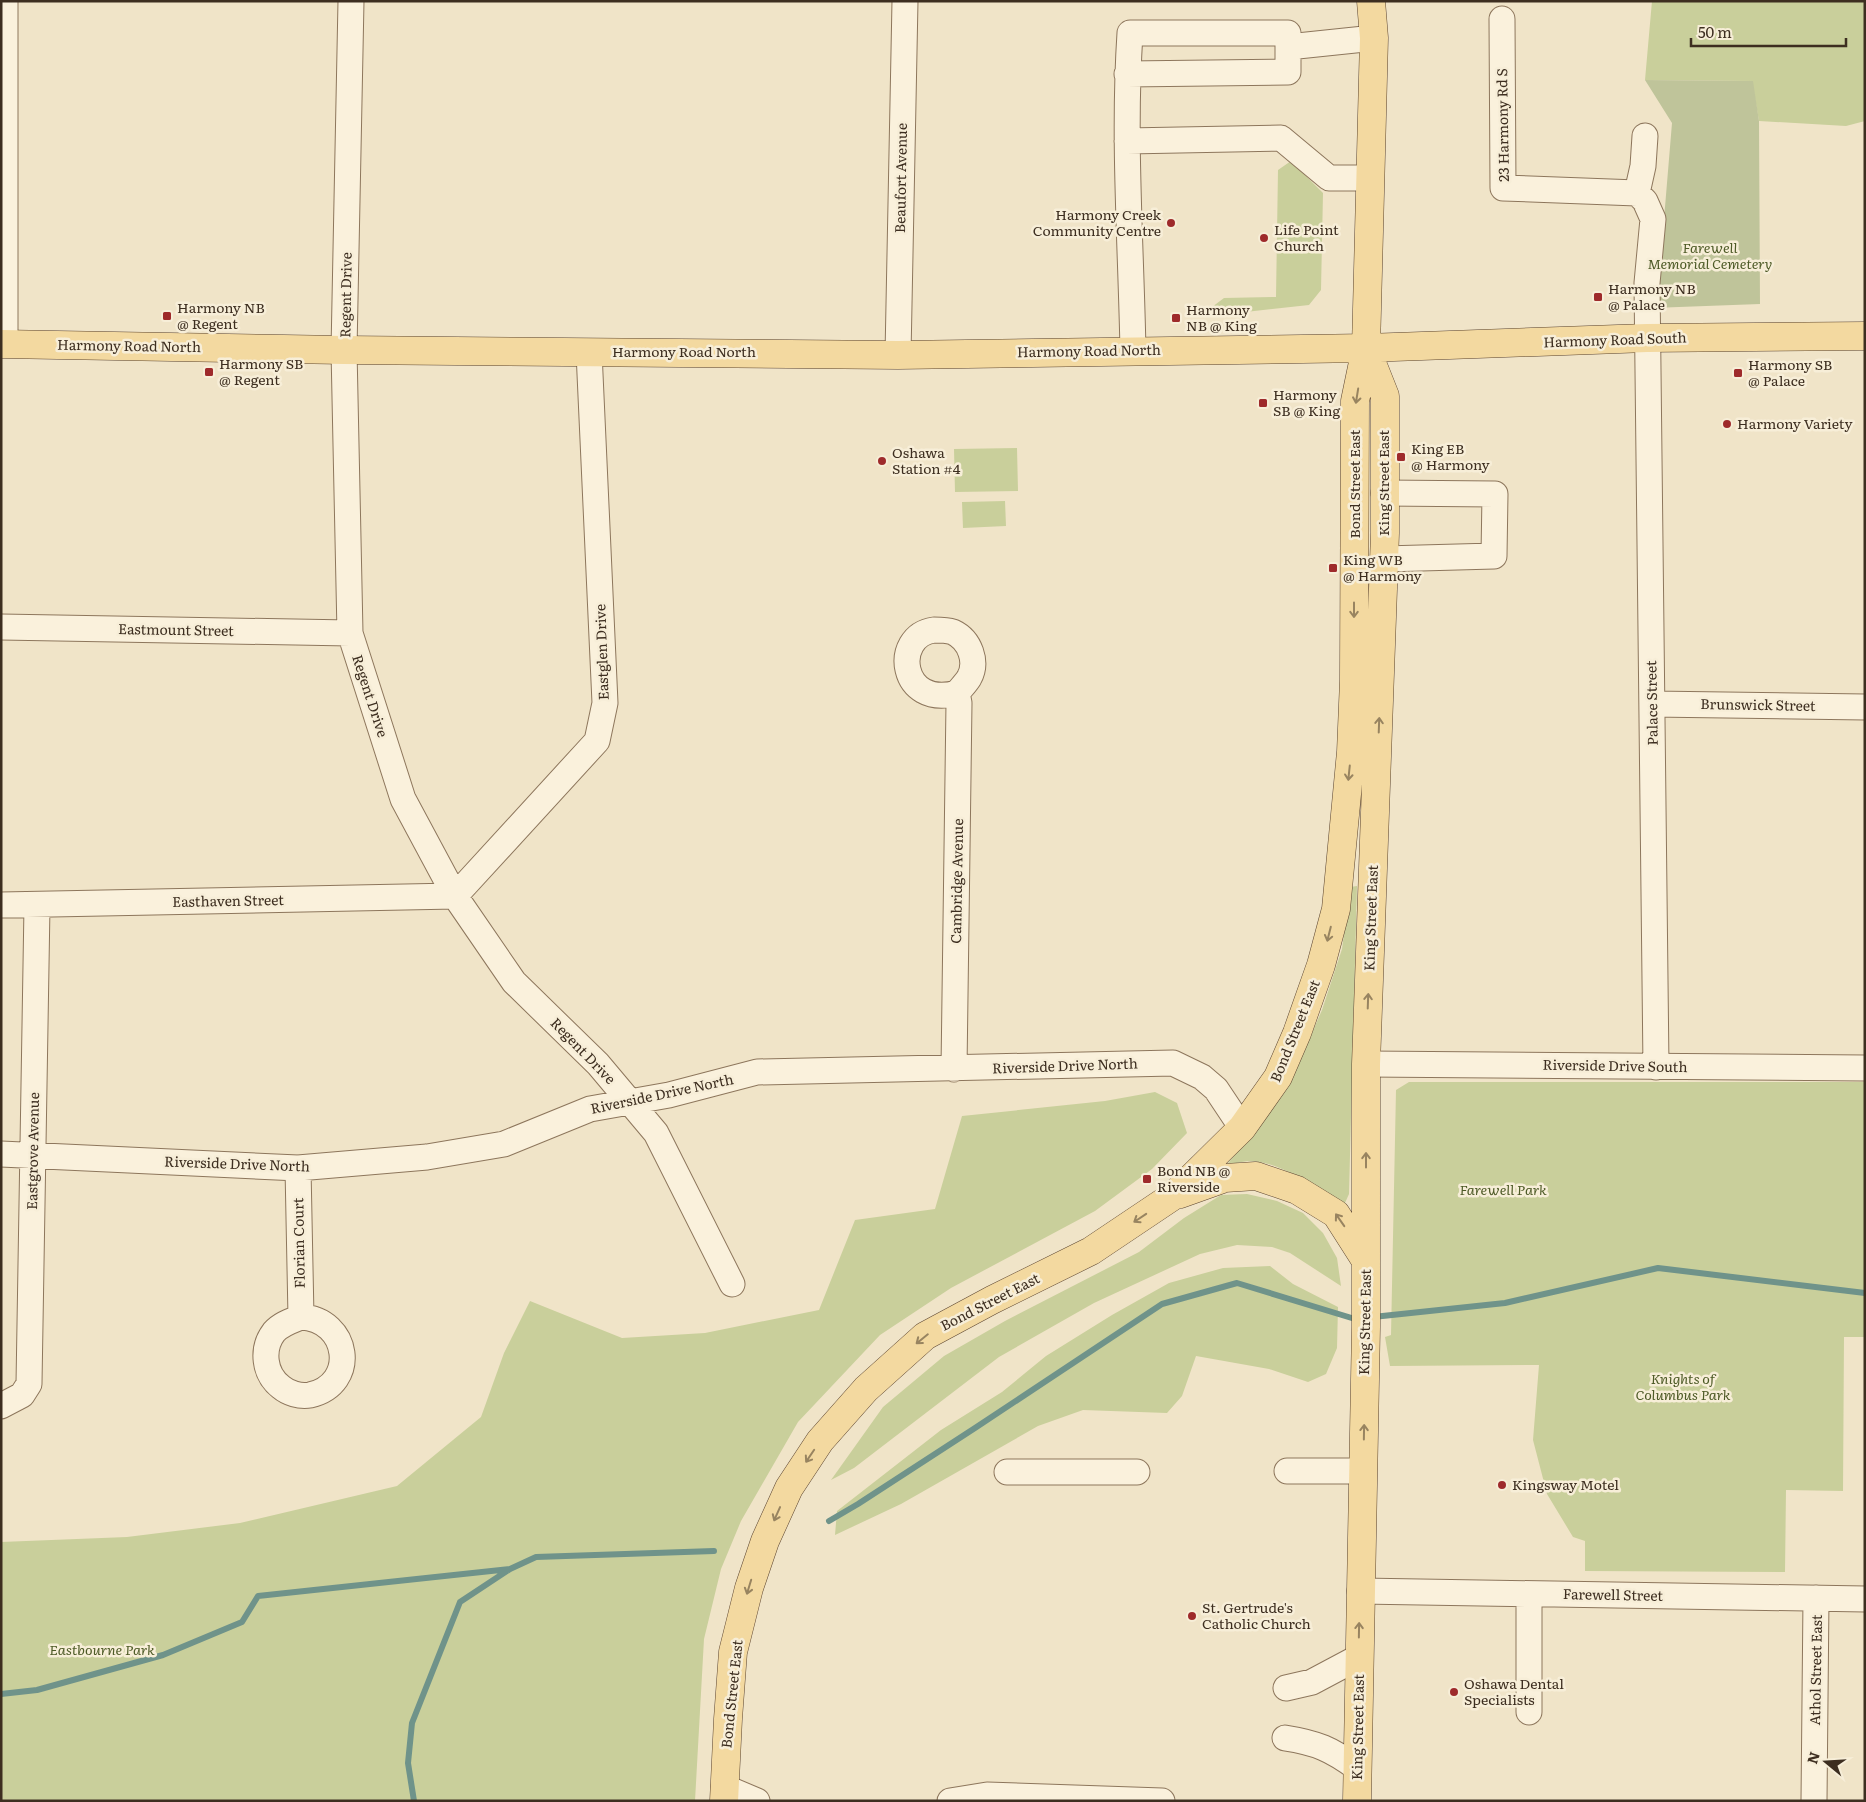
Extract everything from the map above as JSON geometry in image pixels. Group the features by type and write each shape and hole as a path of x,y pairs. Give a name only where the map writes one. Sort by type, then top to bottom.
{"main road":[{"name":"King Street East","path":"1357,1801 1366,1327 1366,1064 1384,559 1384,396 1366,348 1374,38 1371,1"},
{"name":"King Street East","path":"1374,38 1380,1"},
{"name":"Harmony Road South","path":"1366,348 1647,338 1865,336"},
{"name":"Harmony Road North","path":"3,344 344,350 898,354 1366,348"},
{"name":"Bond Street East","path":"724,1794 733,1652 749,1588 765,1541 789,1488 820,1441 866,1389 926,1336 992,1300 1091,1251 1173,1196 1242,1128 1278,1077 1297,1033 1322,965 1336,909 1352,743 1355,401 1366,348"},
{"path":"1173,1196 1225,1178 1256,1176 1297,1190 1336,1214 1366,1273"}],"street":[{"path":"3,344 5,1"},
{"path":"352,1 361,1"},
{"name":"Regent Drive","path":"352,1 344,350 350,632 403,799 455,896 514,982 598,1064 656,1133 732,1284"},
{"name":"Beaufort Avenue","path":"898,354 905,1"},
{"name":"23 Harmony Rd S","path":"1502,19 1503,188 1636,193"},
{"path":"1127,74 1288,72 1288,33 1130,33 1127,74 1127,141 1133,351"},
{"path":"1288,47 1374,38"},
{"path":"1645,136 1643,166 1636,193 1645,200 1653,219 1647,283 1647,338"},
{"path":"1127,141 1280,138 1329,178 1370,178"},
{"name":"Palace Street","path":"1647,338 1656,1067"},
{"name":"Eastglen Drive","path":"455,896 597,741 605,703 589,352"},
{"path":"1384,493 1495,494 1494,556 1384,559"},
{"name":"Eastmount Street","path":"1,627 350,632"},
{"name":"Cambridge Avenue","path":"954,1069 960,704 957,693"},
{"name":"Brunswick Street","path":"1652,704 1865,707"},
{"name":"Easthaven Street","path":"1,905 37,906 455,896"},
{"name":"Eastgrove Avenue","path":"12,1400 29,1384 37,906"},
{"name":"Riverside Drive North","path":"1,1154 33,1154 298,1168 427,1157 504,1144 590,1109 669,1095 756,1072 1173,1063 1202,1077 1216,1089 1242,1128"},
{"name":"Riverside Drive South","path":"1366,1064 1865,1068"},
{"name":"Florian Court","path":"298,1168 300,1317"},
{"path":"1287,1471 1363,1471"},
{"path":"1006,1472 1137,1472"},
{"name":"Farewell Street","path":"1360,1590 1865,1599"},
{"path":"1529,1594 1529,1712"},
{"name":"Athol Street East","path":"1814,1801 1816,1598"},
{"path":"1286,1688 1312,1682 1359,1657"},
{"path":"1285,1738 1321,1745 1357,1768"},
{"path":"724,1794 757,1801"},
{"path":"950,1801 987,1794 1162,1801"}],"green space":[{"path":"1652,1 1865,1 1865,121 1846,126 1759,121 1752,81 1645,80"},
{"name":"Farewell Memorial Cemetery","path":"1645,80 1753,81 1759,121 1760,304 1652,308 1664,219 1672,123"},
{"path":"1291,161 1323,193 1321,290 1309,305 1219,315 1212,307 1224,298 1276,297 1278,170"},
{"path":"1017,448 1018,491 955,492 954,449"},
{"path":"1005,501 1006,526 963,528 962,502"},
{"path":"1357,886 1349,1194 1345,1203 1338,1205 1317,1189 1277,1167 1250,1161 1237,1163 1223,1169 1255,1131 1300,1060 1322,1010 1342,949 1350,887"},
{"path":"1409,1082 1865,1082 1865,1337 1844,1337 1843,1491 1786,1490 1785,1572 1585,1571 1585,1541 1573,1537 1547,1494 1533,1440 1539,1365 1390,1366 1385,1337 1391,1335 1396,1090"},
{"name":"Eastbourne Park","path":"1155,1092 1177,1103 1187,1133 1152,1169 1095,1211 951,1288 880,1335 798,1422 741,1521 721,1569 704,1639 695,1801 1,1801 1,1542 127,1537 240,1523 397,1486 481,1417 504,1353 530,1301 622,1338 705,1333 819,1310 855,1220 935,1209 962,1116 1105,1101"},
{"path":"1247,1194 1277,1201 1303,1213 1323,1233 1337,1258 1341,1286 1290,1253 1272,1247 1237,1245 1200,1254 1094,1303 999,1357 854,1468 831,1480 883,1407 944,1356 1005,1321 1139,1252 1184,1218 1221,1195"},
{"path":"1270,1266 1293,1284 1338,1307 1337,1348 1326,1374 1308,1382 1269,1369 1196,1356 1182,1396 1167,1413 1083,1410 1038,1426 901,1504 835,1535 837,1511 941,1430 1002,1392 1046,1356 1112,1315 1169,1283 1223,1268"}],"waterway":[{"path":"1373,1317 1505,1303 1658,1268 1865,1293"},
{"path":"829,1521 975,1428 1162,1304 1237,1283 1355,1319 1360,1318"},
{"path":"414,1801 408,1763 412,1723 460,1602 510,1569 536,1557 714,1551"},
{"path":"1,1694 37,1690 163,1655 242,1622 258,1596 510,1569"}],"place":[{"name":"Harmony Creek Community Centre","path":"1171,223"},
{"name":"Life Point Church","path":"1264,238"},
{"name":"Harmony NB @ Palace","path":"1598,297"},
{"name":"Harmony NB @ Regent","path":"167,316"},
{"name":"Harmony NB @ King","path":"1176,318"},
{"name":"Harmony SB @ Regent","path":"209,372"},
{"name":"Harmony SB @ Palace","path":"1738,373"},
{"name":"Harmony SB @ King","path":"1263,403"},
{"name":"Harmony Variety","path":"1727,424"},
{"name":"King EB @ Harmony","path":"1401,457"},
{"name":"Oshawa Station #4","path":"882,461"},
{"name":"King WB @ Harmony","path":"1333,568"},
{"name":"Bond NB @ Riverside","path":"1147,1179"},
{"name":"Kingsway Motel","path":"1502,1485"},
{"name":"St. Gertrude's Catholic Church","path":"1192,1616"},
{"name":"Oshawa Dental Specialists","path":"1454,1692"}],"park label":[{"name":"Farewell Park","path":"1503,1190"},
{"name":"Knights of Columbus Park","path":"1683,1388"}]}
